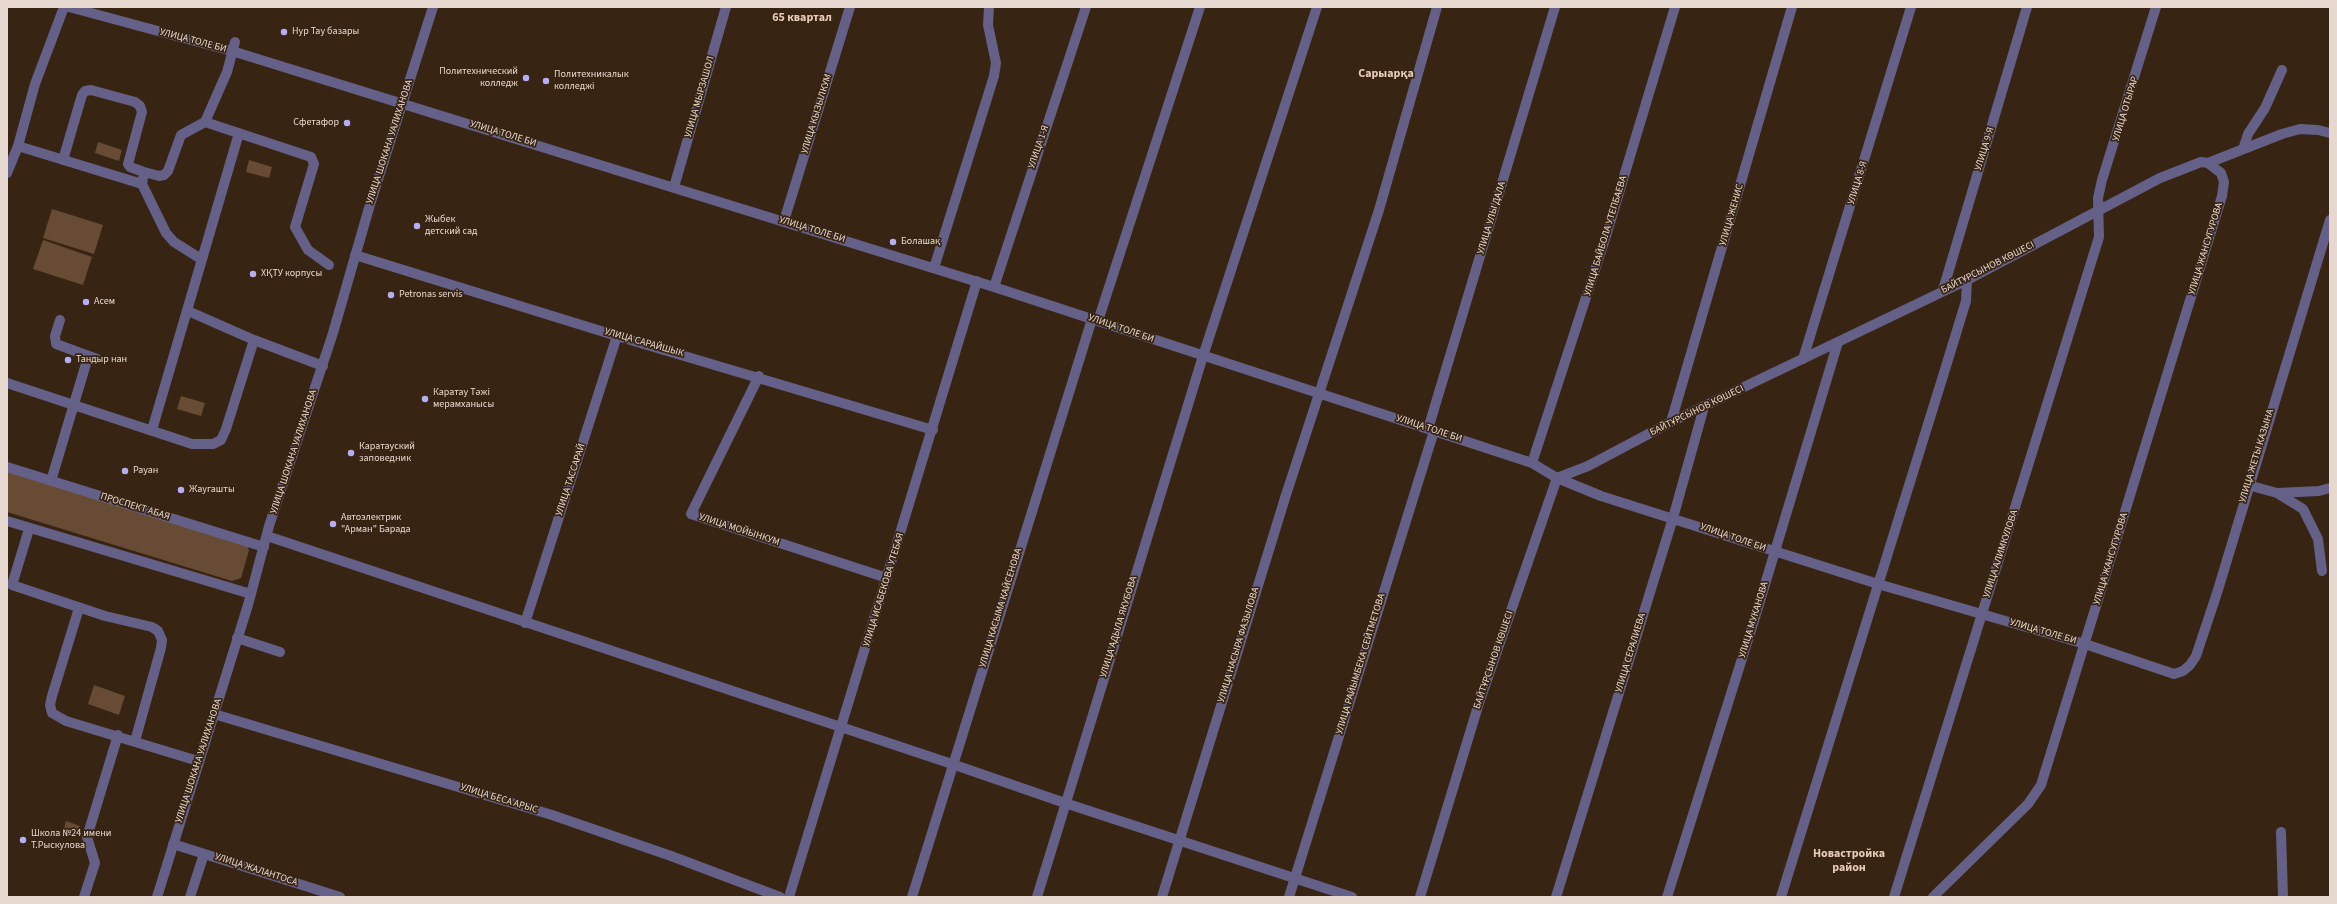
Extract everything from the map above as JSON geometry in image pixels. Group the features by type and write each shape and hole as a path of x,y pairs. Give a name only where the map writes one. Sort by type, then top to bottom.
{"street":[{"path":"7,172 18,146 34,84 64,7"},
{"name":"УЛИЦА ТОЛЕ БИ","path":"69,7 233,47 403,103 976,281 1532,463 1557,478 1601,496 1878,584 2085,644 2165,671"},
{"name":"УЛИЦА ШОКАНА УАЛИХАНОВА","path":"157,897 251,594 267,536 323,366 355,255 433,7"},
{"name":"УЛИЦА МЫРЗАШОЛ","path":"674,187 726,7"},
{"name":"УЛИЦА КЫЗЫЛКУМ","path":"784,221 850,7"},
{"path":"934,268 994,76 996,63 988,25 989,7"},
{"name":"УЛИЦА 1-Я","path":"994,287 1086,7"},
{"name":"УЛИЦА КАСЫМА КАЙСЕНОВА","path":"912,897 952,764 1095,320 1200,7"},
{"name":"УЛИЦА АДЫЛА ЯКУБОВА","path":"1037,897 1203,356 1317,7"},
{"name":"УЛИЦА НАСЫРА ФАЗЫЛОВА","path":"1162,897 1318,394 1379,210 1436,7"},
{"name":"УЛИЦА УЛЫ ДАЛА","path":"1431,430 1555,7"},
{"name":"УЛИЦА БАЙБОЛА УТЕПБАЕВА","path":"1532,463 1606,236 1675,7"},
{"name":"УЛИЦА ЖЕНИС","path":"1671,422 1792,7"},
{"name":"УЛИЦА 8-Я","path":"1803,358 1911,7"},
{"name":"УЛИЦА 9-Я","path":"1943,290 2027,7"},
{"name":"УЛИЦА ОТЫРАР","path":"2098,210 2102,180 2156,7"},
{"path":"63,160 82,95 85,91 92,90 135,102 140,106 142,112 128,164 130,167 144,172 164,175 168,171 181,135 205,122 227,72 233,47"},
{"path":"2243,149 2248,134 2265,108 2282,70"},
{"path":"205,122 311,157 314,164 294,227 308,250 329,264"},
{"path":"2208,163 2300,129 2318,130 2330,133"},
{"path":"152,430 239,133"},
{"path":"18,146 142,184"},
{"name":"БАЙТҰРСЫНОВ КӨШЕСІ","path":"1420,897 1479,703 1557,478 1588,466 1671,422 1943,290 1967,280 2098,210 2181,169 2201,162 2208,163"},
{"name":"УЛИЦА ЖАНСУГУРОВА","path":"1933,897 2028,804 2041,785 2211,233 2224,182 2221,172 2208,163"},
{"path":"144,172 142,184 166,233 174,242 201,259"},
{"name":"УЛИЦА АЛИМКУЛОВА","path":"1894,897 1980,614 2011,526 2099,237 2098,210"},
{"name":"УЛИЦА ЖЕТЫ КАЗЫНА","path":"2165,671 2174,674 2182,671 2190,665 2196,656 2217,593 2248,485 2330,220"},
{"name":"УЛИЦА САРАЙШЫК","path":"355,255 617,336 759,376 933,430"},
{"path":"1782,897 1966,301 1967,280"},
{"name":"УЛИЦА ИСАБЕКОВА УТЕБАЯ","path":"789,897 933,430 976,281"},
{"path":"188,311 254,340 323,366"},
{"path":"52,481 73,403 92,358 56,344 55,336 60,320"},
{"name":"УЛИЦА ТАССАРАЙ","path":"525,623 617,336"},
{"path":"7,383 73,403 192,444 213,444 221,440 226,429 254,340"},
{"name":"УЛИЦА МУКАНОВА","path":"1667,897 1775,552 1838,342"},
{"name":"УЛИЦА МОЙЫНКУМ","path":"759,376 691,514 887,578"},
{"name":"УЛИЦА СЕРАЛИЕВА","path":"1556,897 1673,518 1704,407"},
{"name":"УЛИЦА РАЙЫМБЕКА СЕЙТМЕТОВА","path":"1289,897 1431,430"},
{"name":"ПРОСПЕКТ АБАЯ","path":"7,467 264,547"},
{"path":"2248,485 2277,493 2303,509 2312,523 2318,539 2322,571"},
{"path":"2277,493 2319,491 2330,488"},
{"path":"7,521 29,529 251,594"},
{"path":"29,529 12,585 79,608 152,627 158,631 162,640 159,657 135,741"},
{"path":"267,536 1065,803 1295,877 1352,897"},
{"path":"79,608 52,696 50,709 57,718 66,722 118,735 198,761"},
{"path":"237,638 280,652"},
{"name":"УЛИЦА БЕСА АРЫС","path":"214,714 552,815 671,856 780,897"},
{"path":"84,897 95,863 87,837 118,735"},
{"path":"2281,832 2283,897"},
{"name":"УЛИЦА ЖАЛАНТОСА","path":"173,844 340,897"},
{"path":"190,897 204,854"}],"shaded area":[{"path":"98,142 122,150 119,161 95,153"},
{"path":"249,160 272,167 269,178 246,172"},
{"path":"52,209 103,225 94,254 43,238"},
{"path":"43,240 92,257 83,285 33,269"},
{"path":"181,396 205,403 201,416 177,409"},
{"path":"7,468 244,540 249,550 241,578 232,581 7,512"},
{"path":"94,685 125,696 119,715 88,704"},
{"path":"66,821 80,826 76,836 63,832"}],"place":[{"name":"Нур Тау базары","path":"284,32"},
{"name":"Политехнический колледж","path":"526,78"},
{"name":"Политехникалык колледжі","path":"546,81"},
{"name":"Сфетафор","path":"347,123"},
{"name":"Жыбек детский сад","path":"417,226"},
{"name":"Болашақ","path":"893,242"},
{"name":"ХҚТУ корпусы","path":"253,274"},
{"name":"Petronas servis","path":"391,295"},
{"name":"Асем","path":"86,302"},
{"name":"Тандыр нан","path":"68,360"},
{"name":"Каратау Тәжі мерамханысы","path":"425,399"},
{"name":"Каратауский заповедник","path":"351,453"},
{"name":"Рауан","path":"125,471"},
{"name":"Жаугашты","path":"181,490"},
{"name":"Автоэлектрик \"Арман\" Барада","path":"333,524"},
{"name":"Школа №24 имени Т.Рыскулова","path":"23,840"}],"district":[{"name":"65 квартал","path":"802,18"},
{"name":"Сарыарқа","path":"1386,74"},
{"name":"Новастройка район","path":"1849,861"}]}
